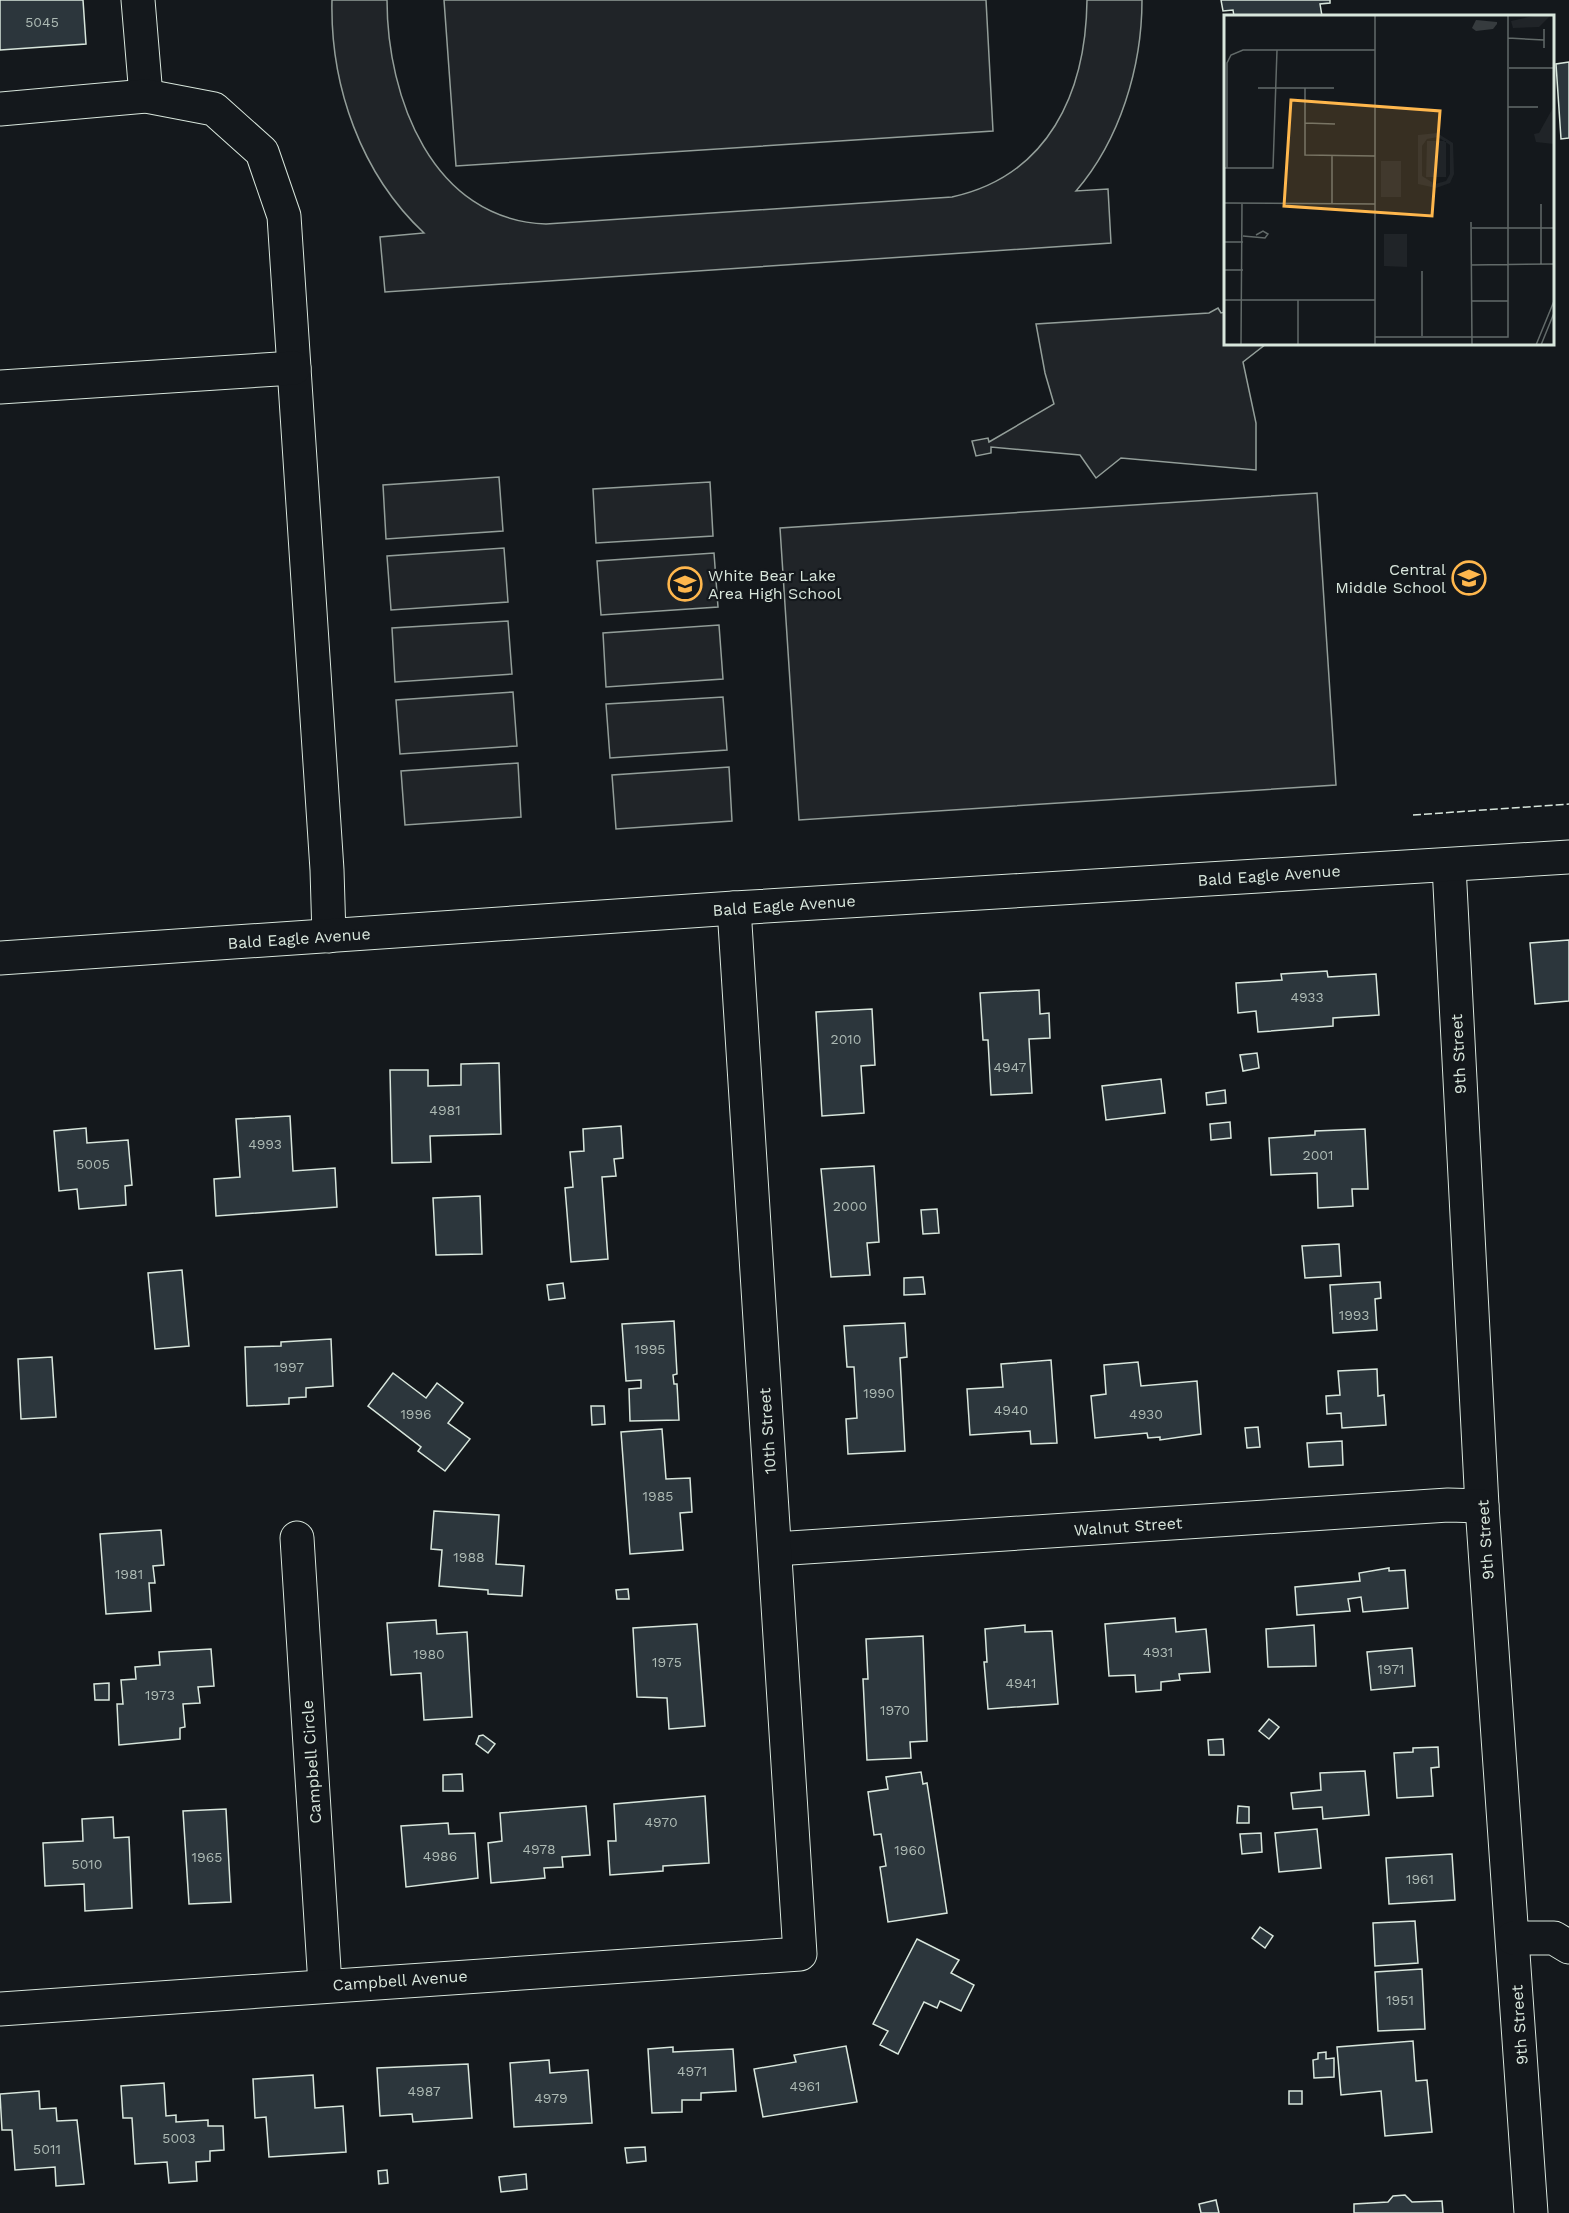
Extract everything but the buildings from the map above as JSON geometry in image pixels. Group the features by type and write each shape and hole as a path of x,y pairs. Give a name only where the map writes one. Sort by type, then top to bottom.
{"street":[{"path":"138,0 146,96"},
{"path":"0,109 146,96 214,109 262,152 284,216 327,858 329,936"},
{"path":"0,387 294,368"},
{"name":"Bald Eagle Avenue","path":"0,958 734,908 1569,858"},
{"name":"9th Street","path":"1449,866 1482,1506 1514,1938 1531,2213"},
{"name":"10th Street","path":"734,908 800,1954"},
{"name":"Walnut Street","path":"775,1549 1448,1505 1482,1506"},
{"name":"Campbell Circle","path":"297,1538 325,1985"},
{"path":"1514,1938 1554,1938 1569,1947"},
{"name":"Campbell Avenue","path":"0,2009 800,1954"}],"shaded area":[{"path":"332,0 387,0 389,37 396,75 407,112 424,147 446,177 473,201 506,217 546,224 952,197 985,186 1013,170 1037,150 1055,126 1069,98 1079,67 1085,34 1087,0 1142,0 1138,51 1126,102 1105,149 1076,191 1108,189 1111,243 385,292 380,237 424,233 402,210 383,184 354,127 337,64"},
{"path":"444,0 986,0 993,131 456,166"},
{"path":"1218,308 1221,313 1224,312 1224,345 1265,345 1243,362 1256,423 1256,470 1121,458 1096,478 1080,455 991,447 991,453 976,456 972,441 988,438 989,442 1054,404 1045,373 1036,324 1209,313"},
{"path":"499,477 503,531 386,539 383,485"},
{"path":"710,482 713,536 596,543 593,489"},
{"path":"1317,493 1336,785 799,820 780,528"},
{"path":"504,548 508,602 391,610 387,556"},
{"path":"714,553 718,607 601,615 597,561"},
{"path":"508,621 512,674 395,682 392,628"},
{"path":"719,625 723,679 606,687 603,633"},
{"path":"513,692 517,746 400,754 396,700"},
{"path":"723,697 727,750 610,758 606,704"},
{"path":"518,763 521,817 405,825 401,771"},
{"path":"729,767 732,821 616,829 612,775"}],"fence":[{"path":"1413,815 1569,804"}],"place":[{"name":"Central Middle School","path":"1469,578"},
{"name":"White Bear Lake Area High School","path":"685,584"}]}
